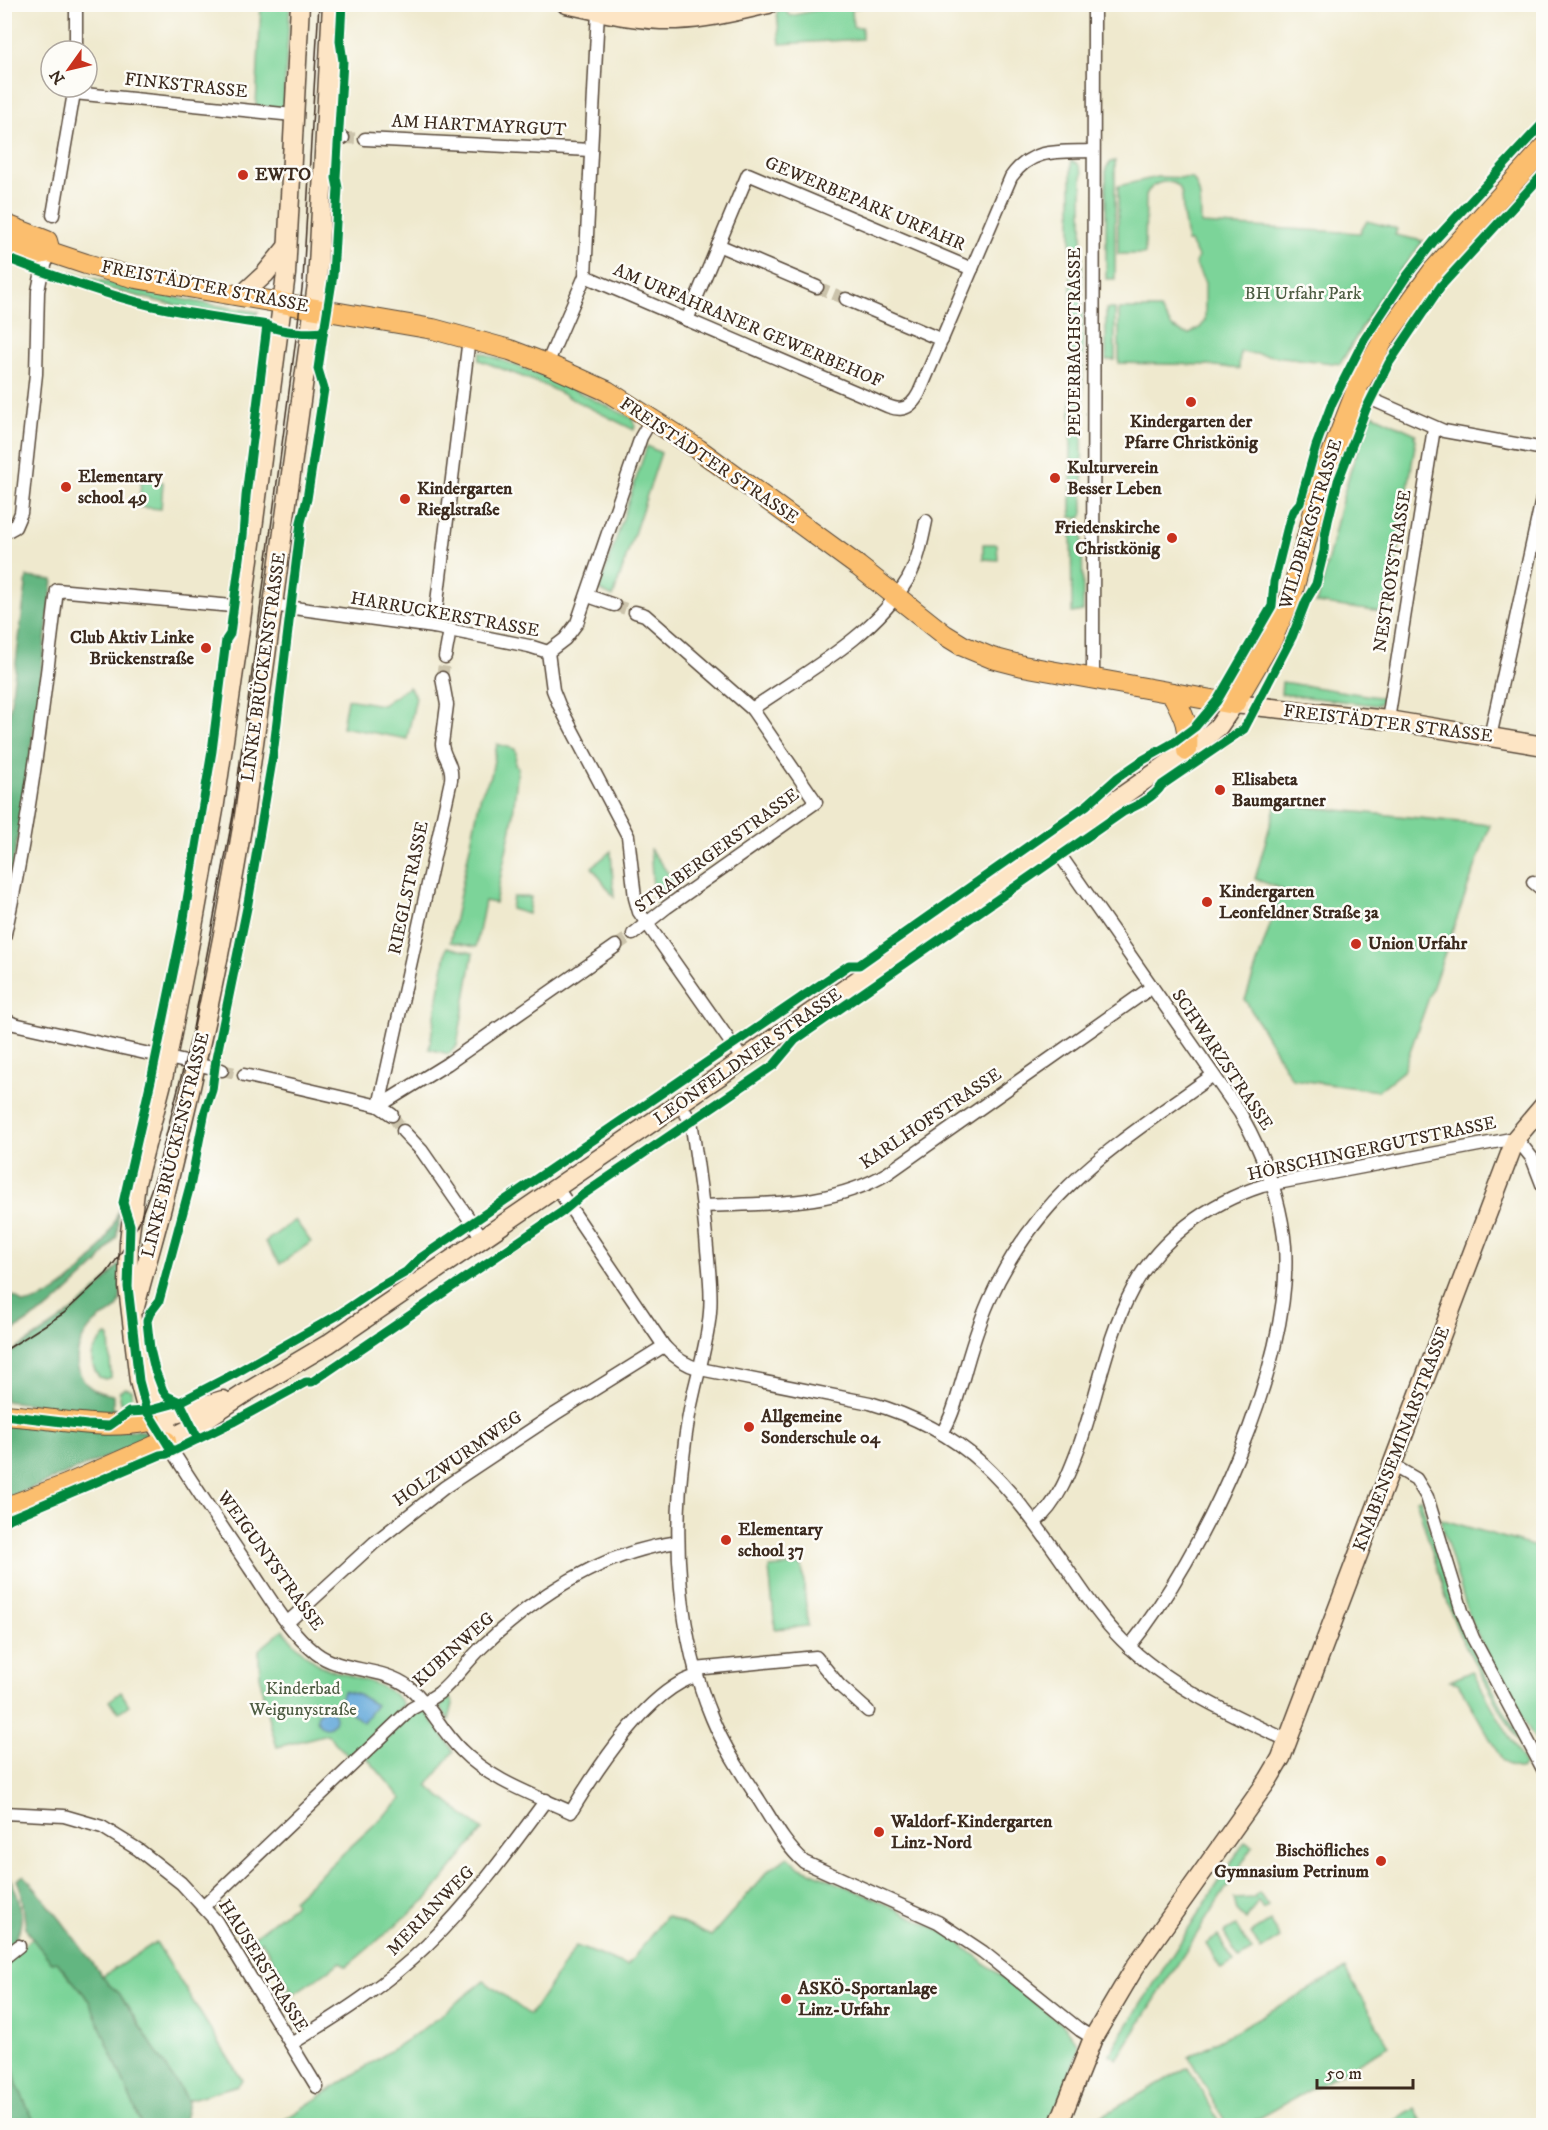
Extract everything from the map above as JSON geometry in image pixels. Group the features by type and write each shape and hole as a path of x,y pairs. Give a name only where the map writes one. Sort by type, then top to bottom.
{"main road":[{"name":"LINKE BRÜCKENSTRASSE","path":"166,1441 160,1419 147,1411 139,1381 128,1265 132,1213 136,1183 167,1058 214,810 243,607 282,303 300,4"},
{"name":"LINKE BRÜCKENSTRASSE","path":"132,1320 169,1180 196,1065 237,860 314,308 335,137 332,4"},
{"path":"566,4 650,19 675,20 719,15 769,4"},
{"name":"WILDBERGSTRASSE","path":"1234,704 1272,639 1292,594 1323,477 1355,392 1383,339 1433,271 1544,148"},
{"name":"FREISTÄDTER STRASSE","path":"4,224 47,241 50,252"},
{"name":"FREISTÄDTER STRASSE","path":"4,240 39,254 50,252 136,278 433,329 469,338 547,364 607,391 652,418 823,539 928,623 963,646 992,658 1023,666 1234,704 1388,720 1544,746"},
{"path":"240,296 266,274 287,247"},
{"path":"1172,693 1187,723 1187,751"},
{"name":"LEONFELDNER STRASSE","path":"166,1441 328,1344 680,1104 1187,751 1219,726 1234,704"},
{"name":"KNABENSEMINARSTRASSE","path":"1058,2126 1093,2038 1135,1967 1268,1780 1289,1741 1516,1138 1544,1105"},
{"name":"LEONFELDNER STRASSE","path":"160,1419 247,1392"},
{"path":"5,1415 110,1426 160,1419"},
{"path":"4,1508 66,1485 166,1441"}],"street":[{"path":"76,4 76,39"},
{"name":"PEUERBACHSTRASSE","path":"1093,679 1094,4"},
{"name":"AM HARTMAYRGUT","path":"547,364 585,276 598,11"},
{"name":"FINKSTRASSE","path":"99,93 293,115"},
{"path":"53,215 72,99"},
{"name":"AM HARTMAYRGUT","path":"365,139 591,150"},
{"name":"GEWERBEPARK URFAHR","path":"896,409 907,408 913,404 1017,167 1035,156 1046,153 1094,151"},
{"name":"GEWERBEPARK URFAHR","path":"687,320 748,174 972,269"},
{"path":"718,245 818,287"},
{"path":"4,533 18,523 21,513 36,374 38,291 50,252"},
{"name":"AM URFAHRANER GEWERBEHOF","path":"585,276 896,409"},
{"path":"846,299 942,339"},
{"path":"434,627 469,338"},
{"path":"1355,392 1434,428 1544,449"},
{"path":"548,652 572,631 588,596 641,437 652,418"},
{"name":"NESTROYSTRASSE","path":"1388,720 1434,428"},
{"path":"1490,736 1544,489"},
{"path":"635,612 645,615 752,709 837,651 884,612 916,561 926,521"},
{"path":"4,938 15,891 34,778 57,590 243,607"},
{"path":"588,596 614,605"},
{"name":"HARRUCKERSTRASSE","path":"273,605 434,627 548,652 553,690 559,705 628,836 635,898 639,912 743,1060"},
{"path":"445,657 450,630"},
{"name":"RIEGLSTRASSE","path":"379,1106 451,780 452,770 442,749 447,705 442,678"},
{"name":"STRABERGERSTRASSE","path":"633,934 816,802 752,709"},
{"name":"SCHWARZSTRASSE","path":"1053,845 1240,1113 1255,1139 1274,1184 1285,1245 1281,1312 1266,1376 1247,1435 1209,1519 1159,1607 1128,1647"},
{"path":"1533,882 1544,891"},
{"path":"379,1106 447,1064 616,946"},
{"name":"KARLHOFSTRASSE","path":"704,1206 808,1201 829,1198 861,1188 888,1173 1152,987"},
{"path":"4,1019 14,1024 222,1070"},
{"path":"942,1433 950,1420 973,1343 990,1299 1004,1269 1030,1229 1064,1189 1084,1170 1214,1075"},
{"path":"244,1076 379,1106 392,1115"},
{"path":"680,1104 691,1122 704,1206 711,1292 706,1344 694,1390 684,1449 680,1483 678,1542 685,1613 696,1673 713,1719 724,1743 755,1794 796,1855 811,1866 912,1909 960,1935 1093,2038"},
{"path":"403,1131 422,1151 483,1239"},
{"path":"1516,1138 1532,1158 1544,1189"},
{"name":"HÖRSCHINGERGUTSTRASSE","path":"1035,1522 1052,1505 1072,1467 1123,1310 1133,1287 1150,1263 1181,1230 1203,1214 1252,1189 1516,1138"},
{"path":"557,1188 673,1356 686,1365 700,1369 870,1403 918,1420 942,1433 995,1473 1035,1522 1099,1612 1128,1647 1168,1677 1200,1696 1289,1741"},
{"name":"HOLZWURMWEG","path":"288,1622 374,1543 446,1487 555,1414 664,1346"},
{"name":"WEIGUNYSTRASSE","path":"166,1441 288,1622 316,1653 330,1661 397,1680 407,1686 424,1702 449,1737 474,1762 487,1771 571,1812 625,1733 660,1699 696,1673"},
{"path":"1392,1465 1416,1479 1427,1497 1462,1611 1473,1638 1542,1766"},
{"name":"KUBINWEG","path":"204,1906 411,1709 439,1693 507,1624 563,1585 611,1558 634,1550 678,1542"},
{"path":"696,1673 816,1657 839,1685 868,1711"},
{"name":"MERIANWEG","path":"291,2044 362,1999 427,1946 490,1876 546,1800"},
{"name":"HAUSERSTRASSE","path":"4,1813 64,1816 102,1827 158,1864 204,1906 228,1939 317,2087"},
{"path":"4,1958 19,1946"}],"green space":[{"path":"842,4 861,5 861,7 852,8 853,27 862,27 862,39 780,44 777,11 783,9 791,16"},
{"path":"261,5 290,5 283,108 256,106"},
{"path":"1071,160 1078,164 1082,172 1083,418 1071,420"},
{"path":"1115,161 1115,279 1106,279 1106,168"},
{"name":"BH Urfahr Park","path":"1157,177 1192,178 1199,194 1201,224 1360,233 1367,221 1397,229 1395,235 1423,241 1379,299 1340,364 1240,352 1239,369 1207,365 1119,363 1119,309 1160,309 1172,327 1190,334 1201,327 1205,320 1205,283 1195,263 1198,257 1190,242 1187,242 1182,195 1178,186 1173,183 1159,183 1146,195 1145,254 1118,254 1118,186"},
{"path":"58,273 186,300 258,312 254,319 179,306 106,288"},
{"path":"1106,309 1115,309 1115,360 1106,360"},
{"path":"480,352 549,378 632,418 634,430 544,385 479,360"},
{"path":"1372,414 1416,434 1388,613 1316,603 1347,483"},
{"path":"1071,426 1080,426 1082,429 1083,516 1080,518 1071,517"},
{"path":"647,446 661,453 613,597 599,590"},
{"path":"141,480 163,482 161,509 139,507"},
{"path":"1080,523 1082,526 1083,611 1072,613 1071,524"},
{"path":"983,544 997,544 998,560 983,559"},
{"path":"27,577 53,580 24,805 5,905 5,723 8,724"},
{"path":"1282,682 1385,698 1375,705 1281,694"},
{"path":"409,687 416,697 407,739 342,727 347,699 382,705"},
{"path":"497,744 515,749 515,765 518,767 512,824 495,903 485,901 476,947 450,942 481,794 491,776"},
{"name":"Union Urfahr","path":"1276,804 1490,825 1403,1071 1378,1091 1292,1079 1245,1000 1282,889 1255,879"},
{"path":"650,849 677,885 654,902"},
{"path":"611,851 614,897 592,867"},
{"path":"513,897 531,897 528,914 511,909"},
{"path":"447,947 473,953 457,1046 448,1054 429,1049"},
{"path":"119,1208 117,1236 97,1264 53,1305 5,1336 5,1283 8,1294 23,1304 39,1300 55,1292 83,1269 95,1255 113,1224"},
{"path":"295,1220 311,1242 280,1264 265,1242"},
{"path":"121,1262 118,1307 89,1329 78,1350 77,1358 80,1374 86,1383 98,1391 113,1395 113,1408 124,1413 120,1416 70,1413 32,1404 5,1401 5,1356 68,1315 96,1291"},
{"path":"106,1335 109,1337 111,1377 105,1379 99,1377 95,1370 92,1354"},
{"path":"125,1388 132,1390 133,1406 121,1403 119,1392"},
{"path":"5,1423 145,1431 148,1440 5,1499"},
{"path":"1420,1498 1464,1633 1524,1747 1526,1756 1459,1634 1416,1499"},
{"path":"1440,1519 1543,1549 1543,1752 1481,1642 1469,1616"},
{"path":"802,1565 808,1626 775,1629 769,1568"},
{"name":"Kinderbad Weigunystraße","path":"283,1630 320,1665 378,1685 397,1697 403,1705 349,1757 327,1734 277,1747 262,1687 259,1650"},
{"path":"1472,1671 1523,1761 1524,1765 1521,1769 1509,1766 1502,1760 1458,1683 1450,1681"},
{"path":"121,1692 129,1705 119,1712 109,1701"},
{"path":"449,1697 453,1704 449,1720 440,1707"},
{"path":"419,1710 426,1712 454,1751 427,1786 483,1830 428,1898 346,1967 341,1962 287,1998 284,1993 291,1989 262,1941 255,1945 251,1939 295,1904 293,1900 402,1799 367,1758 412,1714"},
{"path":"1245,1841 1253,1846 1117,2059 1109,2054"},
{"name":"ASKÖ-Sportanlage Linz-Urfahr","path":"788,1857 798,1866 882,1902 949,1935 1064,2026 1078,2044 1078,2052 1050,2125 275,2126 419,2032 484,1981 530,2015 576,1946 627,1966 666,1916 711,1936 770,1869"},
{"path":"4,1869 19,1901 21,1922 13,1942 4,1951"},
{"path":"24,1875 61,1920 108,1984 119,1993 187,2100 183,2125 142,2125 89,2000 56,1961 51,1962 27,1931 17,1880"},
{"path":"1259,1893 1268,1906 1263,1909 1258,1901 1246,1920 1237,1911 1234,1899 1255,1898"},
{"path":"1270,1921 1280,1938 1261,1950 1251,1933"},
{"path":"1236,1926 1252,1951 1239,1959 1224,1933"},
{"path":"1218,1936 1234,1962 1221,1969 1206,1944"},
{"path":"33,1938 51,1962 56,1961 89,2000 142,2125 36,2125 17,2085 5,2031 4,1961"},
{"path":"156,1942 242,2080 238,2085 187,2100 119,1993 102,1977"},
{"path":"1345,1969 1389,2046 1247,2125 1227,2125 1189,2057"},
{"path":"5,2031 17,2085 36,2125 5,2125"},
{"path":"1188,2067 1221,2125 1086,2125"},
{"path":"1415,2109 1424,2125 1386,2125"}],"water":[{"path":"343,1691 359,1695 376,1705 363,1722 339,1703"},
{"path":"326,1709 332,1712 335,1718 332,1724 326,1727 320,1724 317,1718 320,1712"}],"tunnel":[{"path":"343,138 365,139"},
{"path":"817,287 846,299"},
{"path":"614,605 635,612"},
{"path":"442,678 445,657"},
{"path":"616,946 633,934"},
{"path":"222,1070 244,1075"},
{"path":"392,1115 403,1131"}],"tram line":[{"path":"4,1351 64,1313 106,1274 138,1225 155,1179 192,1034 233,815 297,331 303,280 319,4"}],"cycle path":[{"path":"325,325 333,275 338,188 336,178 343,61 340,41 342,4"},
{"path":"4,1415 109,1426 129,1412 147,1411 180,1402 338,1315 406,1272 419,1259 849,965 859,965 1087,805 1117,778 1195,727 1217,701 1272,606 1274,582 1289,522 1293,511 1300,503 1316,446 1332,403 1364,340 1406,277 1434,241 1544,122"},
{"path":"4,1521 167,1454 233,1422 306,1382 312,1382 774,1065 795,1040 1123,812 1150,798 1162,785 1244,729 1292,637 1306,601 1316,584 1338,481 1366,409 1389,363 1441,286 1544,173"},
{"path":"4,257 78,284 153,306 267,325 286,331 323,332"},
{"path":"172,1451 147,1411 139,1381 128,1287 130,1225 123,1203 182,930 212,751 226,640 230,634 243,536 267,325"},
{"path":"198,1439 180,1402 167,1396 163,1391 150,1349 147,1321 159,1301 191,1182 205,1111 212,1090 216,1059 248,903 273,755 301,522 307,499 324,389 318,369 324,328"}],"place":[{"name":"EWTO","path":"243,175"},
{"name":"Kindergarten der Pfarre Christkönig","path":"1191,402"},
{"name":"Kulturverein Besser Leben","path":"1055,478"},
{"name":"Elementary school 49","path":"66,487"},
{"name":"Kindergarten Rieglstraße","path":"405,499"},
{"name":"Friedenskirche Christkönig","path":"1172,538"},
{"name":"Club Aktiv Linke Brückenstraße","path":"206,648"},
{"name":"Elisabeta Baumgartner","path":"1220,790"},
{"name":"Kindergarten Leonfeldner Straße 3a","path":"1207,902"},
{"name":"Union Urfahr","path":"1356,944"},
{"name":"Allgemeine Sonderschule 04","path":"749,1427"},
{"name":"Elementary school 37","path":"726,1540"},
{"name":"Waldorf-Kindergarten Linz-Nord","path":"879,1832"},
{"name":"Bischöfliches Gymnasium Petrinum","path":"1381,1861"},
{"name":"ASKÖ-Sportanlage Linz-Urfahr","path":"786,1999"}]}
